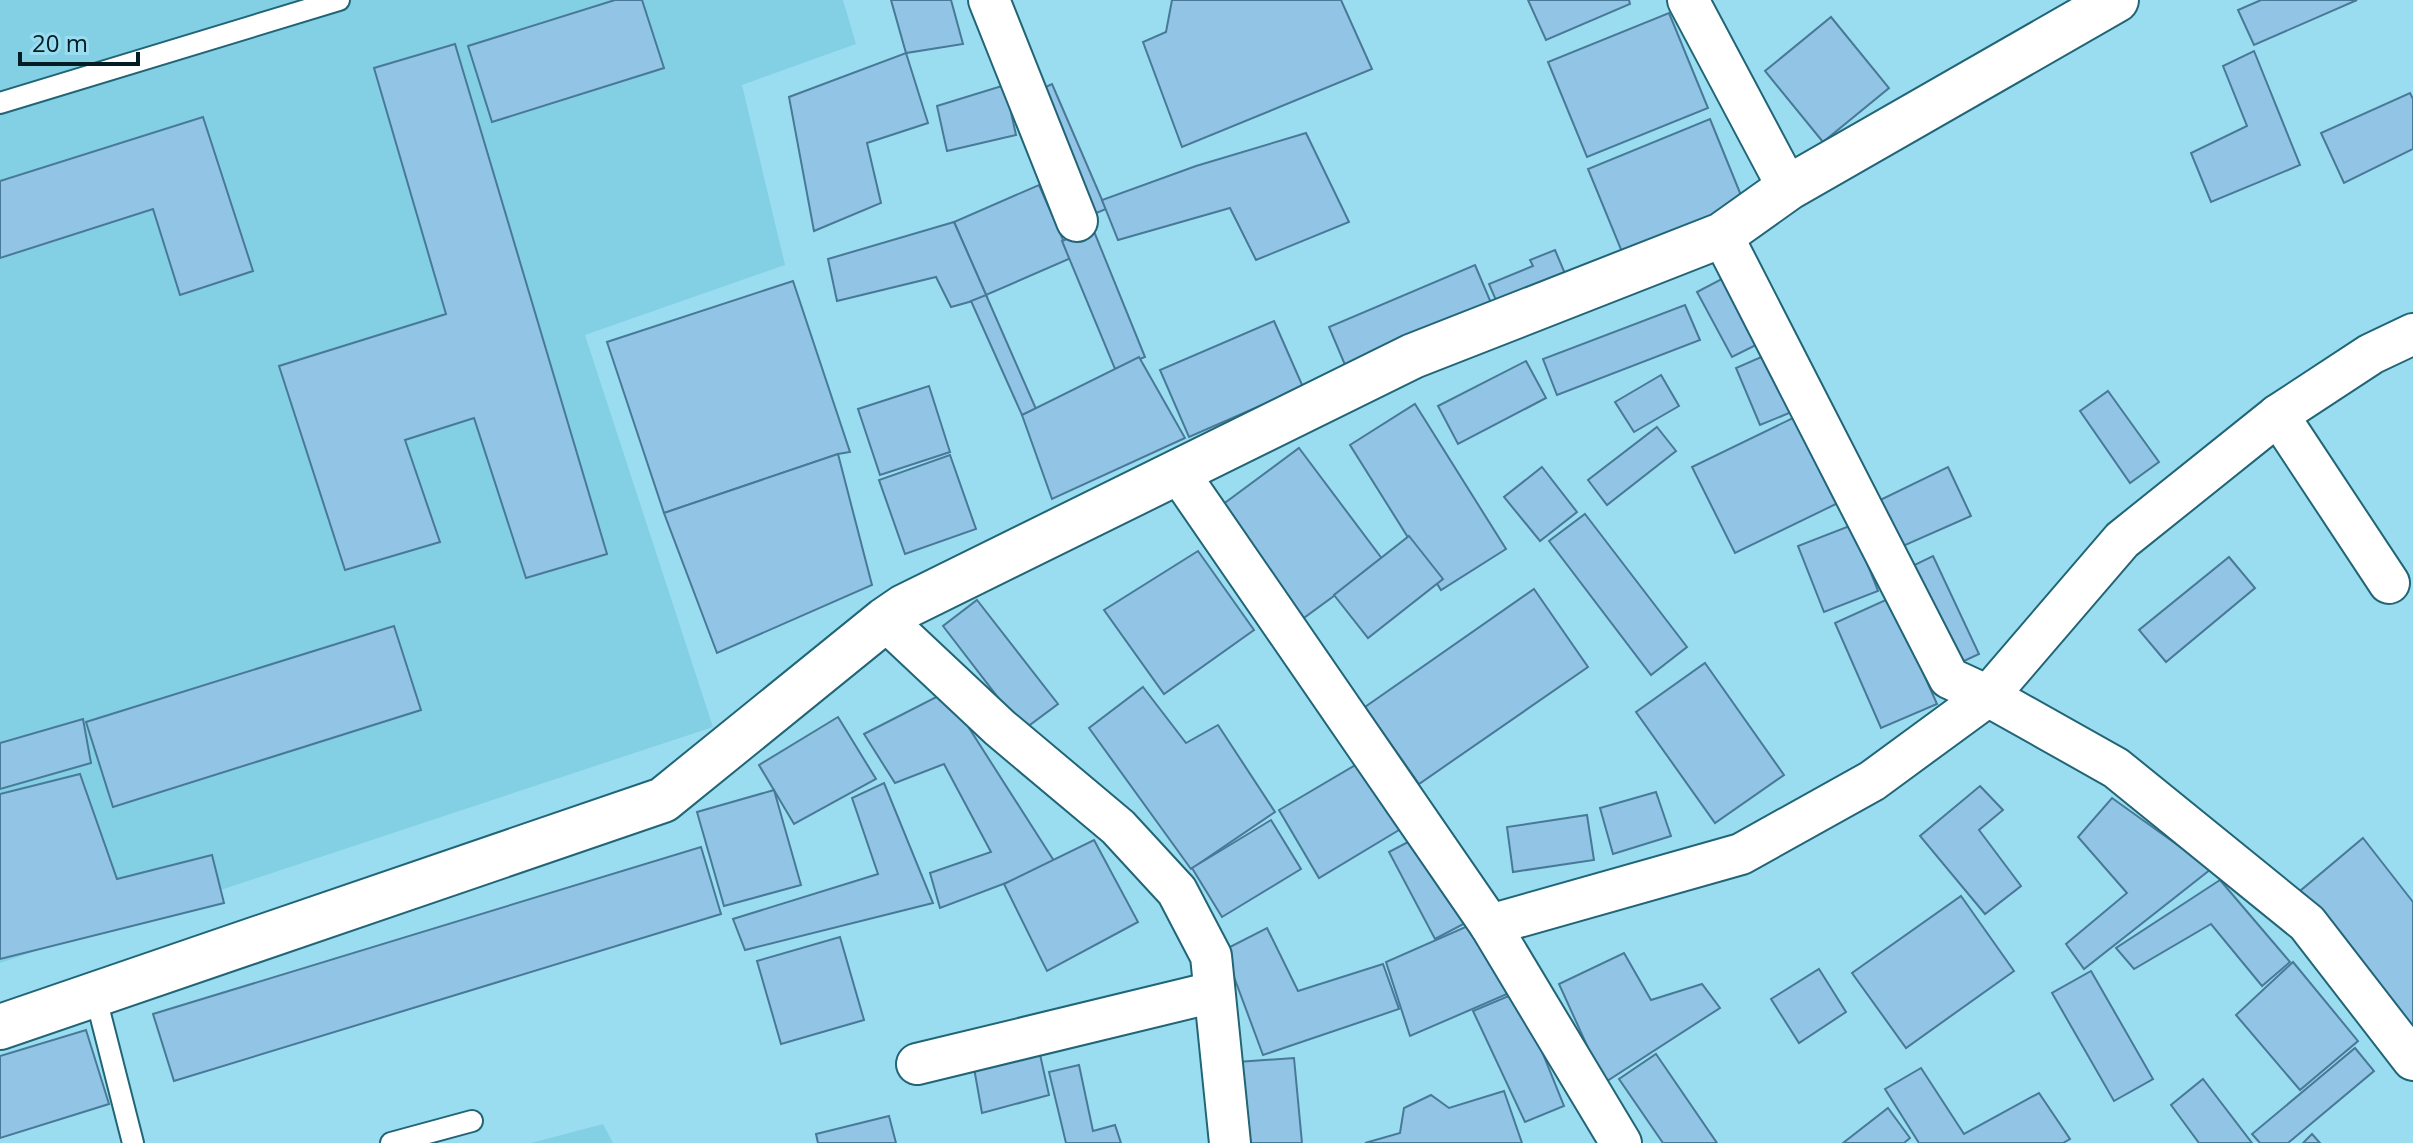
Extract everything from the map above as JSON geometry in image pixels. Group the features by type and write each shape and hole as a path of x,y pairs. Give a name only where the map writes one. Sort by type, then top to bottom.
{"street":[{"path":"989,0 1077,221"},
{"path":"1688,0 1788,188"},
{"path":"0,1027 663,800 904,607 1413,356 1722,235 1788,188 2112,1"},
{"path":"1722,235 1949,678 1988,696 2116,768 2307,923 2413,1060"},
{"path":"1490,925 1741,854 1872,781 1988,696 2122,540 2278,415 2371,354 2413,334"},
{"path":"2278,415 2389,583"},
{"path":"1178,472 1490,925 1621,1143"},
{"path":"885,620 1000,728 1118,827 1177,891 1211,956 1230,1143"},
{"path":"917,1064 1214,992"}],"lane":[{"path":"0,103 339,0"},
{"path":"95,994 133,1143"},
{"path":"391,1143 472,1121"}],"shaded area":[{"path":"0,0 843,0 856,44 742,85 785,265 585,335 713,727 0,963"},
{"path":"603,1124 613,1143 531,1143"}],"building":[{"path":"615,0 642,0 664,68 492,122 468,46"},
{"path":"891,0 951,0 963,44 906,53"},
{"path":"1172,0 1341,0 1372,69 1182,147 1143,42 1166,32"},
{"path":"1528,0 1629,0 1630,4 1546,40"},
{"path":"2261,0 2357,0 2254,45 2238,10"},
{"path":"1669,13 1708,108 1587,157 1548,62"},
{"path":"1831,17 1889,88 1823,142 1765,71"},
{"path":"455,44 607,554 526,578 474,418 405,440 440,542 345,570 279,366 446,314 374,68"},
{"path":"2254,51 2300,165 2211,202 2191,153 2247,126 2223,66"},
{"path":"906,53 928,123 867,143 881,203 814,231 789,97"},
{"path":"1052,84 1106,209 1077,221 1024,97"},
{"path":"1005,85 1016,135 947,151 937,106"},
{"path":"2410,93 2413,99 2413,149 2344,183 2321,133"},
{"path":"203,117 253,271 180,295 153,209 0,258 0,181"},
{"path":"1710,119 1749,215 1627,264 1588,169"},
{"path":"1306,133 1349,222 1256,260 1230,208 1118,240 1102,200 1196,166"},
{"path":"1039,185 1071,258 986,295 954,222"},
{"path":"954,222 987,297 951,307 936,277 837,301 828,259"},
{"path":"1093,229 1145,357 1115,369 1062,241"},
{"path":"1555,250 1566,276 1498,305 1489,284 1533,266 1530,260"},
{"path":"1475,265 1494,310 1348,372 1329,327"},
{"path":"1735,272 1770,338 1732,357 1697,292"},
{"path":"793,281 850,452 664,513 607,342"},
{"path":"986,295 1036,409 1022,415 971,301"},
{"path":"1685,305 1700,340 1557,395 1543,359"},
{"path":"1274,321 1303,387 1189,437 1160,370"},
{"path":"1782,348 1806,406 1760,425 1736,368"},
{"path":"1139,357 1185,438 1052,499 1022,415"},
{"path":"1526,361 1546,398 1458,444 1438,406"},
{"path":"1661,375 1679,406 1634,432 1615,402"},
{"path":"929,386 950,452 880,475 858,409"},
{"path":"2108,391 2159,462 2130,483 2080,411"},
{"path":"1415,404 1506,549 1441,590 1350,445"},
{"path":"1795,417 1838,503 1735,553 1692,467"},
{"path":"1657,427 1676,451 1607,505 1588,480"},
{"path":"1299,448 1383,560 1301,620 1218,508"},
{"path":"838,454 872,585 717,653 664,513"},
{"path":"950,455 976,529 905,554 879,480"},
{"path":"1542,467 1577,512 1540,541 1504,497"},
{"path":"1948,467 1971,516 1894,550 1874,503"},
{"path":"1585,514 1687,647 1651,675 1549,541"},
{"path":"1852,525 1878,591 1824,612 1798,546"},
{"path":"1409,536 1443,579 1368,638 1334,595"},
{"path":"1198,551 1254,630 1164,694 1104,610"},
{"path":"1933,556 1979,654 1947,669 1902,571"},
{"path":"2229,557 2255,588 2166,662 2139,630"},
{"path":"1534,589 1588,667 1419,784 1365,707"},
{"path":"1890,598 1937,704 1881,728 1835,623"},
{"path":"977,600 1058,704 1023,730 943,626"},
{"path":"394,626 421,710 113,807 86,722"},
{"path":"1705,663 1784,775 1715,823 1636,712"},
{"path":"1143,687 1186,743 1218,725 1275,812 1191,869 1089,728"},
{"path":"946,692 1056,864 940,908 930,873 991,852 944,764 895,783 864,734"},
{"path":"838,717 876,779 794,824 759,765"},
{"path":"83,719 91,763 0,789 0,743"},
{"path":"1369,757 1409,824 1319,878 1279,810"},
{"path":"80,774 117,879 212,855 224,903 0,959 0,794"},
{"path":"884,783 933,903 745,950 733,919 878,874 852,798"},
{"path":"1980,786 2003,810 1979,830 2021,886 1985,914 1920,836"},
{"path":"774,790 801,885 724,906 697,812"},
{"path":"1656,792 1671,836 1613,854 1600,808"},
{"path":"2112,798 2211,869 2084,969 2066,944 2127,893 2078,837"},
{"path":"1587,815 1594,860 1513,872 1507,827"},
{"path":"1271,820 1301,869 1222,917 1192,868"},
{"path":"1425,833 1471,920 1435,939 1389,852"},
{"path":"2363,838 2413,902 2413,1033 2300,891"},
{"path":"1094,840 1138,922 1047,971 1004,884"},
{"path":"701,847 721,914 174,1081 153,1014"},
{"path":"2220,880 2290,962 2262,986 2211,924 2134,969 2116,948"},
{"path":"1961,896 2014,971 1906,1048 1852,973"},
{"path":"1479,921 1507,994 1410,1036 1386,962"},
{"path":"1267,928 1298,991 1383,964 1399,1009 1263,1055 1224,950"},
{"path":"840,937 864,1020 781,1044 757,961"},
{"path":"1624,953 1651,1000 1702,984 1720,1008 1604,1083 1559,984"},
{"path":"2293,962 2358,1041 2300,1090 2236,1015"},
{"path":"1819,969 1846,1012 1799,1043 1771,999"},
{"path":"2091,971 2153,1079 2114,1101 2052,993"},
{"path":"1518,992 1564,1106 1525,1122 1473,1011"},
{"path":"86,1030 109,1104 0,1138 0,1056"},
{"path":"2355,1048 2374,1071 2288,1143 2260,1143 2252,1134"},
{"path":"1039,1050 1049,1095 982,1113 974,1068"},
{"path":"1656,1054 1717,1143 1663,1143 1619,1079"},
{"path":"1294,1058 1302,1143 1246,1143 1237,1062"},
{"path":"1079,1065 1093,1131 1115,1125 1121,1143 1066,1143 1049,1072"},
{"path":"1921,1068 1964,1134 2039,1093 2070,1139 2063,1143 1919,1143 1885,1089"},
{"path":"2203,1079 2252,1143 2199,1143 2171,1105"},
{"path":"1504,1091 1522,1143 1365,1143 1400,1133 1404,1108 1431,1095 1449,1108"},
{"path":"1888,1108 1910,1138 1904,1143 1843,1143"},
{"path":"889,1116 896,1143 818,1143 816,1134"},
{"path":"2312,1134 2320,1143 2303,1143"}]}
